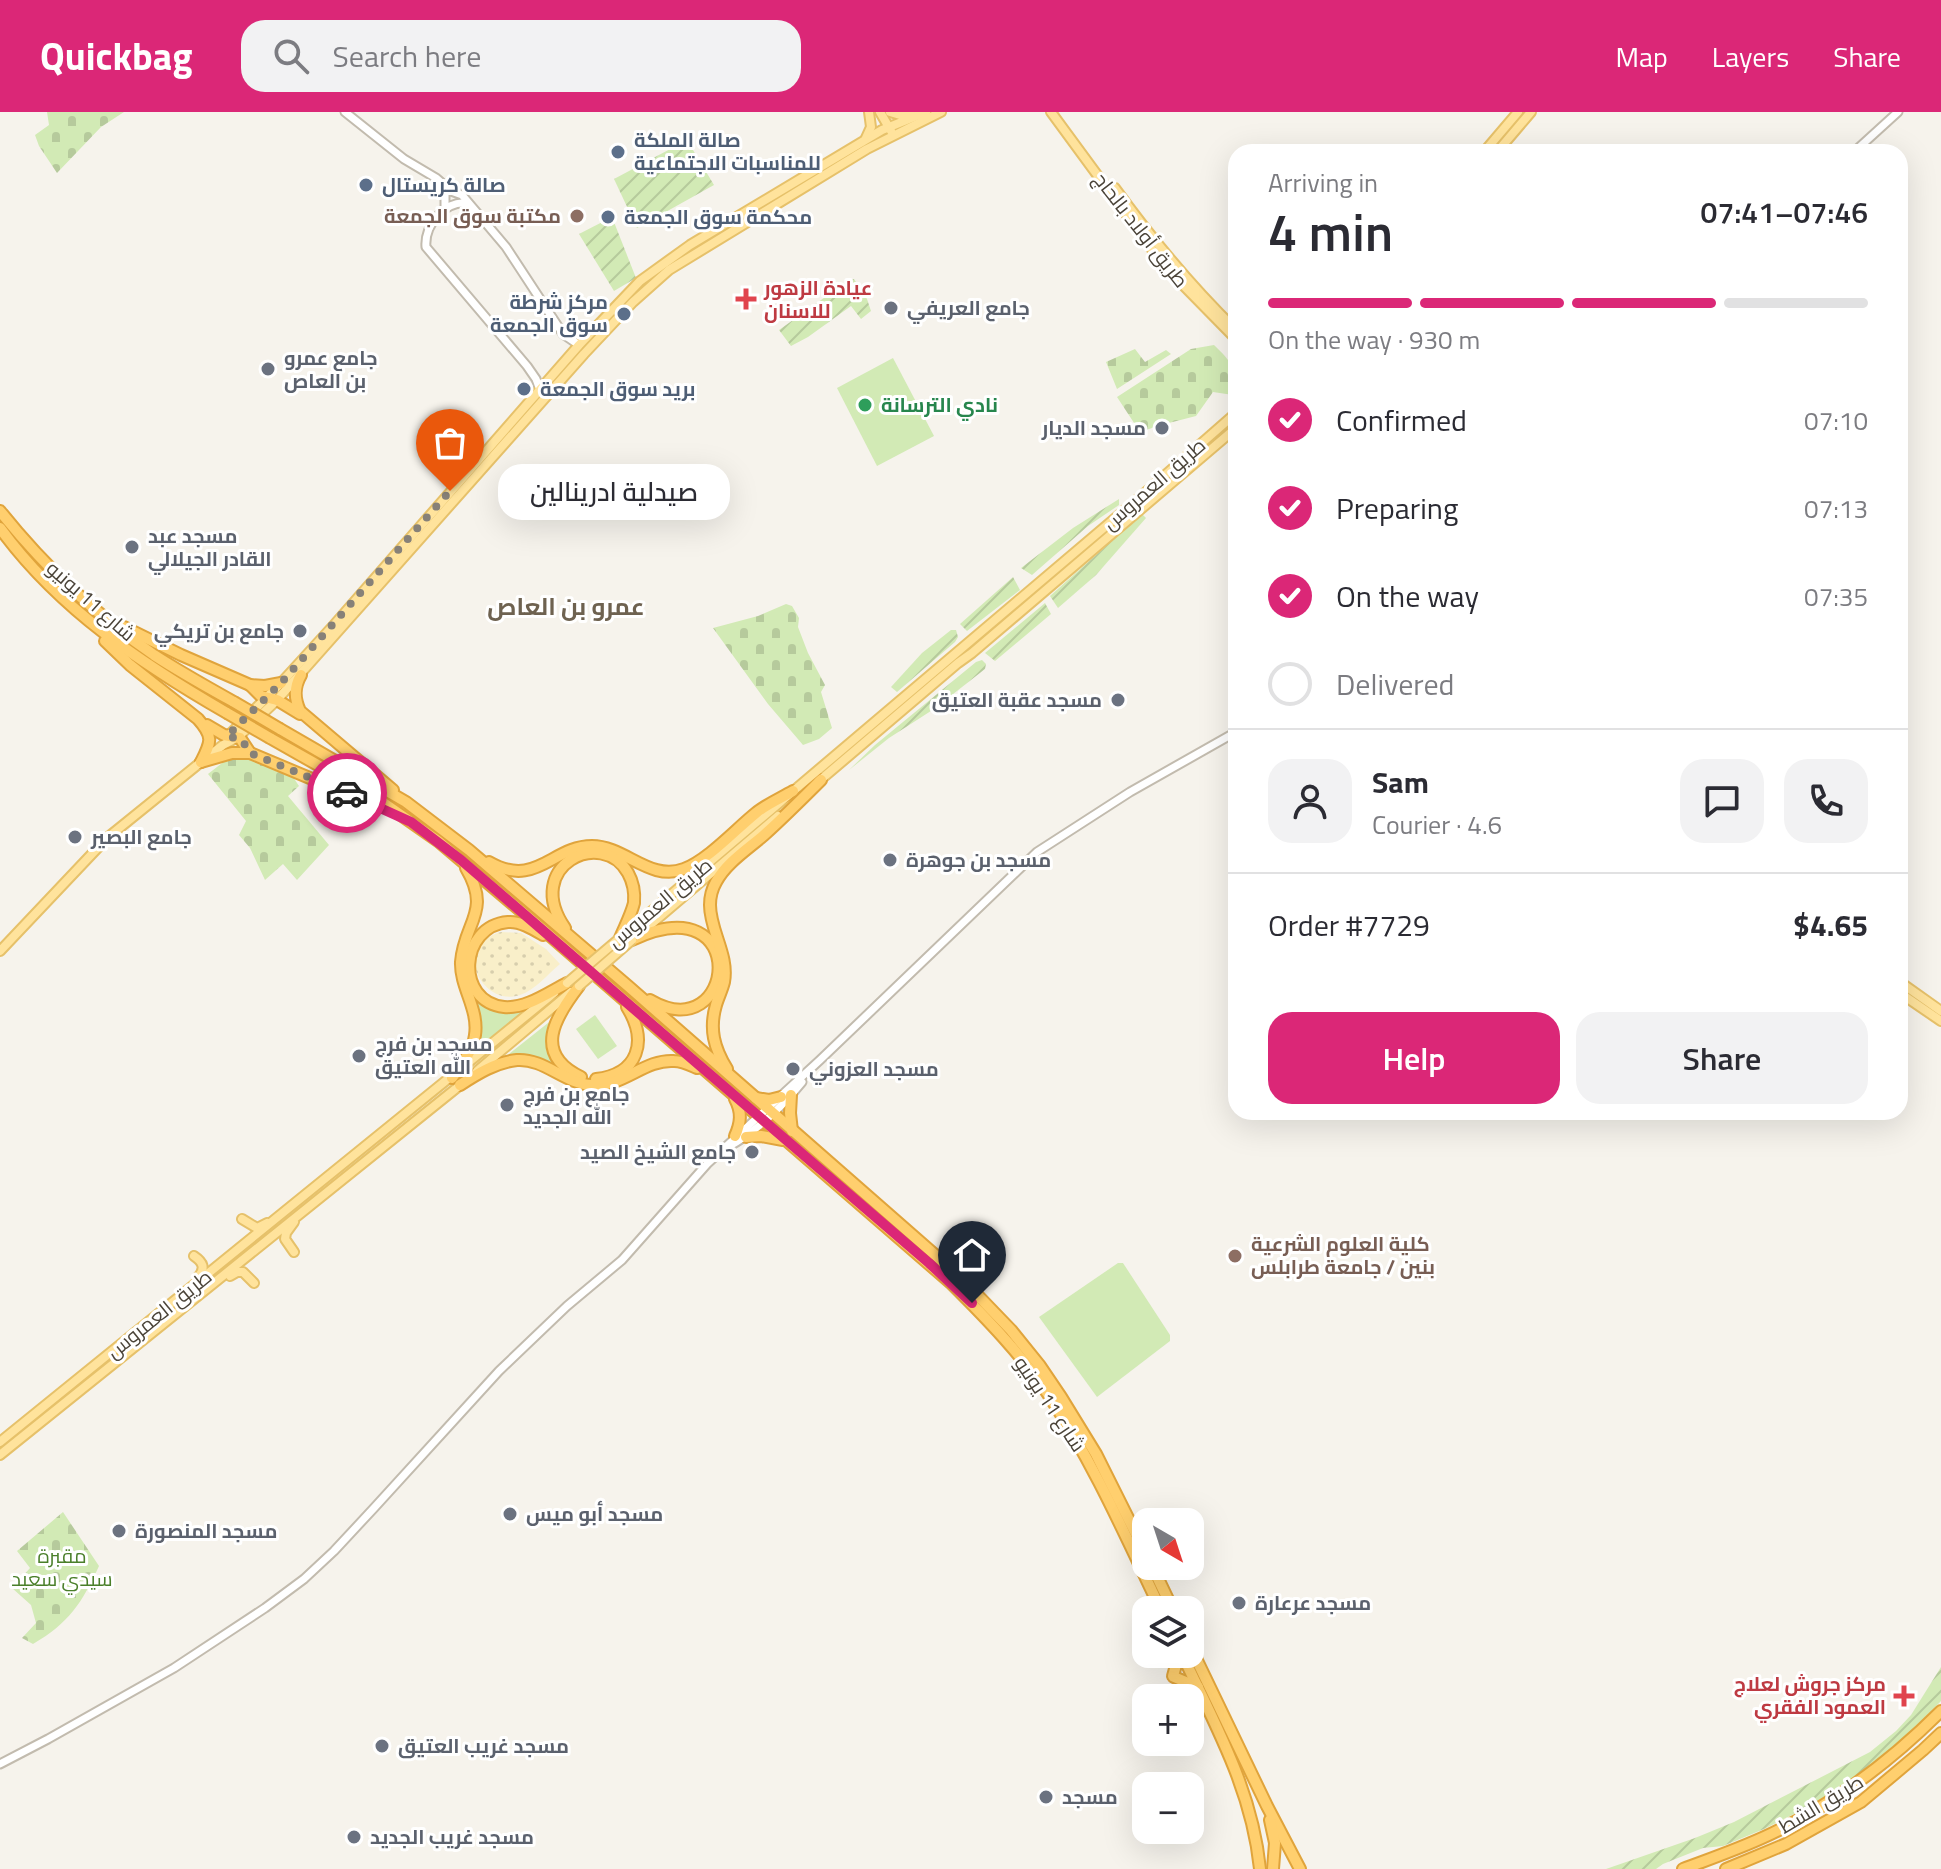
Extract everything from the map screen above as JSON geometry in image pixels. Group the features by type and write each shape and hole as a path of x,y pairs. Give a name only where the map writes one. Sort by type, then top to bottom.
{"highway":[{"name":"شارع 11 يونيو","path":"0,511 52,570 90,605 155,655 406,802"},
{"name":"شارع 11 يونيو","path":"0,528 35,570 115,643 227,713 378,799 411,822"},
{"path":"90,605 181,655 250,685 273,691 406,802 469,850 508,870 525,871 541,867 579,847 594,846 609,849 654,870 670,873 686,869 759,811 793,791"},
{"path":"80,614 120,656 198,719 229,739 242,740 250,753"},
{"path":"301,675 295,696 305,717"},
{"path":"198,719 210,737 201,762"},
{"path":"229,739 226,749 232,753"},
{"path":"201,762 232,753 250,753 411,822 461,860 561,946"},
{"path":"751,1095 763,1099 786,1096 790,1136 741,1137 736,1090 714,1042 712,1025 724,982 725,966 710,915 710,898 716,882 728,867 821,780"},
{"name":"شارع 11 يونيو","path":"469,850 628,986 736,1090 1011,1330 1040,1366 1096,1454 1155,1596"},
{"path":"575,941 553,908 551,892 556,876 567,862 581,854 596,852 612,857 625,868 633,882 634,900 620,938"},
{"path":"456,1081 475,1038 476,1023 461,964 477,912 477,895 461,860"},
{"path":"561,946 524,925 510,922 496,925 483,933 473,947 468,961 469,977 488,1002 504,1007 522,1005 567,983"},
{"path":"628,986 663,1007 686,1010 700,1005 718,979 716,951 708,939 694,930 663,928 632,940"},
{"name":"شارع 11 يونيو","path":"561,946 705,1071 736,1090 751,1095 766,1115"},
{"path":"579,986 556,1019 552,1039 554,1052 561,1063 582,1078 612,1077 625,1069 634,1057 639,1040 638,1030 621,998"},
{"path":"456,1081 514,1060 535,1063 590,1086 611,1084 649,1066 669,1061 679,1061 705,1071"},
{"name":"شارع 11 يونيو","path":"1123,1519 1132,1533"},
{"path":"1176,1668 1174,1677 1191,1684"},
{"path":"1201,1668 1300,1869"},
{"path":"1204,1700 1242,1785 1254,1828 1260,1869"},
{"name":"طريق الشط","path":"1683,1869 1776,1832 1815,1811 1883,1765 1941,1711"},
{"name":"طريق الشط","path":"1726,1869 1786,1844 1861,1802 1941,1733"},
{"path":"1267,1806 1275,1843 1273,1869"}],"main road":[{"path":"870,112 887,132"},
{"path":"857,146 870,131 870,112"},
{"path":"880,112 887,132"},
{"path":"890,112 900,115 924,112"},
{"path":"273,691 301,675 515,426 540,390 640,281 662,264 857,146 924,112"},
{"path":"0,951 107,838 229,739 515,426 633,302 669,270 887,132 941,112"},
{"path":"1491,144 1518,112"},
{"path":"1504,144 1531,112"},
{"name":"طريق أولاد بالحاج","path":"1056,113 1151,238 1228,329"},
{"name":"طريق أولاد بالحاج","path":"1215,314 1228,324"},
{"name":"طريق العمروس","path":"456,1081 1228,420"},
{"name":"طريق العمروس","path":"0,1442 176,1299 298,1208 579,986 1228,435"},
{"path":"1908,988 1941,1011"},
{"path":"1908,998 1941,1021"},
{"path":"242,1219 254,1227 261,1227 298,1208"},
{"path":"294,1252 285,1236 298,1208"},
{"name":"طريق العمروس","path":"0,1455 183,1309 298,1208"},
{"path":"176,1299 203,1269 201,1261 194,1256"},
{"path":"183,1309 237,1272 246,1273 254,1283"}],"street":[{"path":"345,112 404,159 451,191 462,195 506,247 563,334 579,345"},
{"path":"1863,144 1898,112"},
{"path":"436,178 445,192 445,208"},
{"path":"468,203 461,202 445,208 425,236 428,252 527,366 540,390"},
{"path":"0,1764 174,1668 304,1579 334,1551 499,1371 567,1306 622,1260 685,1187 722,1150 766,1115 1037,852 1130,792 1228,737"}],"green space":[{"path":"47,112 124,112 101,127 57,173 35,135 49,125"},
{"path":"687,140 714,185 637,228 614,179"},
{"path":"612,217 636,278 614,291 579,234"},
{"path":"854,279 871,311 861,319 851,306 791,346 779,330"},
{"path":"1214,345 1228,361 1228,394 1213,392 1196,416 1140,432 1117,397 1191,349"},
{"path":"1135,349 1145,362 1166,350 1171,354 1117,389 1106,362"},
{"path":"893,358 934,436 877,466 837,388"},
{"path":"1119,499 1119,505 1088,526 1032,575 1021,568 1073,528"},
{"path":"1142,514 1146,518 1096,575 1058,608 1050,596"},
{"path":"1013,577 1020,590 967,631 960,624"},
{"path":"1045,603 1051,614 995,661 985,653"},
{"path":"786,604 792,606 799,618 798,627 808,653 825,685 821,692 832,728 819,739 803,745 768,704 713,628 758,616"},
{"path":"951,630 956,630 958,637 955,642 897,692 891,687 922,653"},
{"path":"982,660 986,664 985,669 849,770 875,745"},
{"path":"236,756 256,759 291,774 299,786 288,796 329,845 297,880 283,864 265,880 250,848 239,835 246,821 208,774"},
{"path":"468,985 480,1000 493,1009 507,1012 527,1010 470,1057 479,1040"},
{"path":"595,1015 617,1046 598,1059 576,1029"},
{"path":"553,1019 549,1036 566,1074 542,1064 500,1061"},
{"path":"1118,1263 1123,1263 1170,1335 1170,1341 1097,1397 1039,1317"},
{"name":"مقبرة سيدي سعيد","path":"63,1512 99,1566 73,1611 33,1644 22,1638 36,1623 31,1605 12,1588 30,1568 17,1551"},
{"path":"1941,1667 1941,1701 1913,1730 1835,1791 1764,1829 1723,1846 1703,1848 1656,1869 1606,1869 1734,1822 1870,1752 1911,1715"}],"sand":[{"path":"501,932 521,933 546,949 560,964 526,993 506,997 494,993 484,985 475,962 477,950 486,940"}],"way so far":[{"path":"347,793 250,753 238,737 227,736 281,683 450,491"}],"place":[{"name":"صالة الملكة للمناسبات الاجتماعية","path":"618,152"},
{"name":"صالة كريستال","path":"366,185"},
{"name":"مكتبة سوق الجمعة","path":"577,216"},
{"name":"محكمة سوق الجمعة","path":"608,217"},
{"name":"عيادة الزهور للاسنان","path":"746,299"},
{"name":"جامع العريفي","path":"891,308"},
{"name":"مركز شرطة سوق الجمعة","path":"624,314"},
{"name":"جامع عمرو بن العاص","path":"268,369"},
{"name":"بريد سوق الجمعة","path":"524,389"},
{"name":"نادي الترسانة","path":"865,405"},
{"name":"مسجد الديار","path":"1162,428"},
{"name":"صيدلية ادرينالين","path":"450,491"},
{"name":"مسجد عبد القادر الجيلالي","path":"132,547"},
{"name":"جامع بن تريكي","path":"300,631"},
{"name":"مسجد عقبة العتيق","path":"1118,700"},
{"name":"جامع البصير","path":"75,837"},
{"name":"مسجد بن جوهرة","path":"890,860"},
{"name":"مسجد بن فرج الله العتيق","path":"359,1056"},
{"name":"مسجد العزوني","path":"793,1069"},
{"name":"جامع بن فرج الله الجديد","path":"507,1105"},
{"name":"جامع الشيخ الصيد","path":"752,1152"},
{"name":"كلية العلوم الشرعية بنين / جامعة طرابلس","path":"1235,1256"},
{"name":"مسجد أبو ميس","path":"510,1514"},
{"name":"مسجد المنصورة","path":"119,1531"},
{"name":"مسجد عرعارة","path":"1239,1603"},
{"name":"مركز جروش لعلاج العمود الفقري","path":"1904,1696"},
{"name":"مسجد غريب العتيق","path":"382,1746"},
{"name":"مسجد","path":"1046,1797"},
{"name":"مسجد غريب الجديد","path":"354,1837"}],"district":[{"name":"عمرو بن العاص","path":"566,607"}],"route":[{"path":"347,793 411,822 438,841 972,1303"}]}
